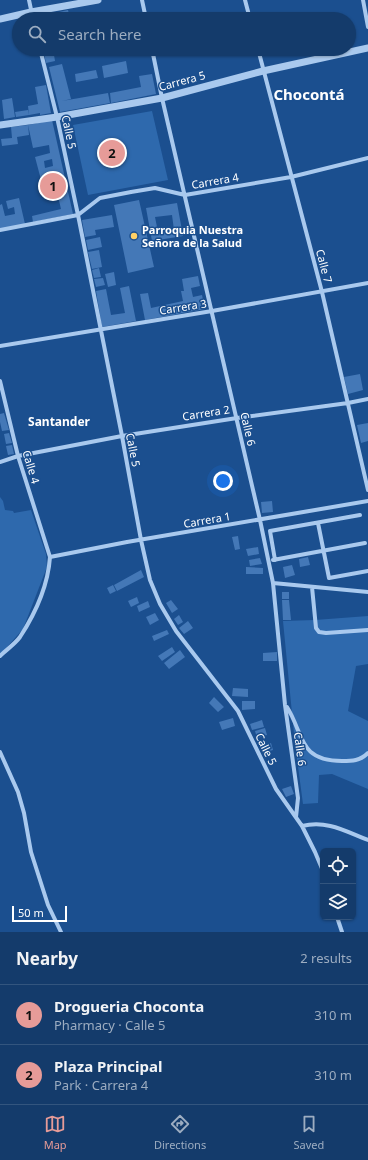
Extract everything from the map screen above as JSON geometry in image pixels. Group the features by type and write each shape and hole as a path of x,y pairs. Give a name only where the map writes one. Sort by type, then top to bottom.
{"street":[{"path":"29,0 31,12"},
{"path":"48,12 98,0"},
{"path":"142,0 145,12"},
{"path":"245,0 248,12"},
{"path":"363,0 368,27"},
{"path":"0,19 12,18"},
{"name":"Carrera 5","path":"356,51 368,48"},
{"name":"Calle 5","path":"42,56 57,117 78,215 150,580 160,604 176,631 238,711 276,789 302,826 320,864"},
{"name":"Calle 6","path":"153,56 269,561 273,583 285,705 298,798 296,817"},
{"name":"Calle 7","path":"260,56 322,292 368,490"},
{"name":"Carrera 5","path":"0,125 57,117 162,98 264,71 332,56"},
{"name":"Carrera 4","path":"0,230 78,215 100,198 155,188 185,195 291,176 368,158"},
{"name":"Carrera 3","path":"0,346 212,312 368,282"},
{"name":"Calle 4","path":"0,381 18,456 50,557"},
{"name":"Carrera 2","path":"0,462 18,456 122,436 368,399"},
{"name":"Carrera 1","path":"50,557 368,501"},
{"path":"274,560 270,531 360,515"},
{"path":"318,523 328,578 368,571"},
{"path":"269,561 365,543"},
{"path":"0,656 19,638 37,606 49,569 50,557"},
{"path":"273,583 368,592"},
{"path":"312,587 316,628 319,632 326,633 368,630"},
{"path":"285,705 300,737 306,747 314,755 338,761 363,758 368,753"},
{"path":"0,752 18,792 24,813 31,852 48,905 61,932"},
{"path":"302,826 322,824 339,828 368,840"},
{"path":"338,920 342,932"}],"shaded area":[{"path":"152,111 168,180 88,195 73,125"},
{"path":"0,497 3,501 5,510 13,511 14,513 31,510 46,554 47,567 23,629 0,655"},
{"path":"368,616 368,664 356,666 348,711 368,721 368,789 332,774 319,775 318,803 303,804 295,744 283,621"}],"building":[{"path":"44,56 54,56 55,61 46,63"},
{"path":"126,61 128,73 104,78 102,66"},
{"path":"62,64 71,99 62,101 108,93 110,103 60,112 49,67"},
{"path":"96,70 98,78 76,82 75,74"},
{"path":"152,74 156,94 111,103 110,93 141,87 139,76"},
{"path":"46,85 51,113 29,115 28,106 38,104 35,87"},
{"path":"12,98 15,117 4,119 2,100"},
{"path":"28,110 29,115 16,117 15,112"},
{"path":"52,120 73,214 33,222 32,216 61,209 57,192 45,195 35,157 50,153 49,145 33,148 28,125","holes":["52,159 53,166 45,168 44,161","54,177 55,182 49,184 47,178"]},
{"path":"28,125 29,135 17,137 18,144 2,146 1,139 12,138 11,127"},
{"path":"19,198 25,224 0,229 0,205 2,204 5,216 15,214 14,207 8,209 6,201"},
{"name":"Parroquia Nuestra Señora de la Salud","path":"139,200 154,267 128,273 114,205"},
{"path":"177,203 183,236 152,241 146,208","holes":["172,215 174,230 158,232 155,217"]},
{"path":"112,215 114,227 95,230 96,235 85,237 82,220"},
{"path":"100,237 102,247 88,250 86,240"},
{"path":"99,250 102,267 92,269 88,252"},
{"path":"99,268 101,277 94,278 92,270"},
{"path":"114,272 116,285 108,287 105,274"},
{"path":"198,276 200,286 191,288 193,297 202,295 205,309 145,320 140,294 148,293 151,308 183,301 181,291 184,291 182,279"},
{"path":"103,278 105,285 96,287 94,279"},
{"path":"129,286 136,321 102,327 96,291 106,289 111,315 125,313 120,288"},
{"path":"360,374 363,390 348,394 344,377"},
{"path":"4,413 9,430 2,431 0,414"},
{"path":"368,423 368,441 361,443 357,425"},
{"path":"9,433 12,443 6,444 4,434"},
{"path":"12,445 14,454 8,455 6,446"},
{"path":"272,501 273,512 262,513 261,502"},
{"path":"238,536 240,549 235,550 232,537"},
{"path":"258,547 259,554 248,556 246,549"},
{"path":"308,557 310,565 300,567 299,559"},
{"path":"260,558 262,564 250,566 249,560"},
{"path":"292,565 295,575 285,578 283,567"},
{"path":"246,567 263,568 263,574 246,574"},
{"path":"141,570 144,577 117,591 114,585"},
{"path":"113,585 116,591 110,594 107,588"},
{"path":"282,592 289,592 289,599 282,599"},
{"path":"137,597 139,603 131,607 128,601"},
{"path":"171,600 178,609 172,613 166,603"},
{"path":"282,600 289,600 291,620 283,620"},
{"path":"148,601 150,607 139,612 137,606"},
{"path":"155,613 159,620 150,625 146,617"},
{"path":"179,615 183,622 178,625 174,619"},
{"path":"188,621 193,628 184,634 179,628"},
{"path":"167,630 169,634 154,641 152,636"},
{"path":"172,647 175,652 162,661 158,656"},
{"path":"180,650 185,657 169,669 164,663"},
{"path":"277,652 277,661 263,661 263,653"},
{"path":"233,688 248,689 248,697 232,696"},
{"path":"214,697 224,707 218,712 209,703"},
{"path":"242,701 255,701 255,709 242,710"},
{"path":"233,718 235,726 222,730 219,722"},
{"path":"262,720 264,727 252,730 250,724"},
{"path":"265,728 267,735 257,738 255,731"},
{"path":"271,743 273,750 263,753 261,747"},
{"path":"291,786 294,794 286,797 282,789"}],"place":[{"name":"Plaza Principal","path":"112,153"},
{"name":"Drogueria Choconta","path":"53,186"},
{"name":"Parroquia Nuestra Señora de la Salud","path":"134,236"}],"district":[{"name":"Chocontá","path":"309,95"},
{"name":"Santander","path":"59,422"}]}
